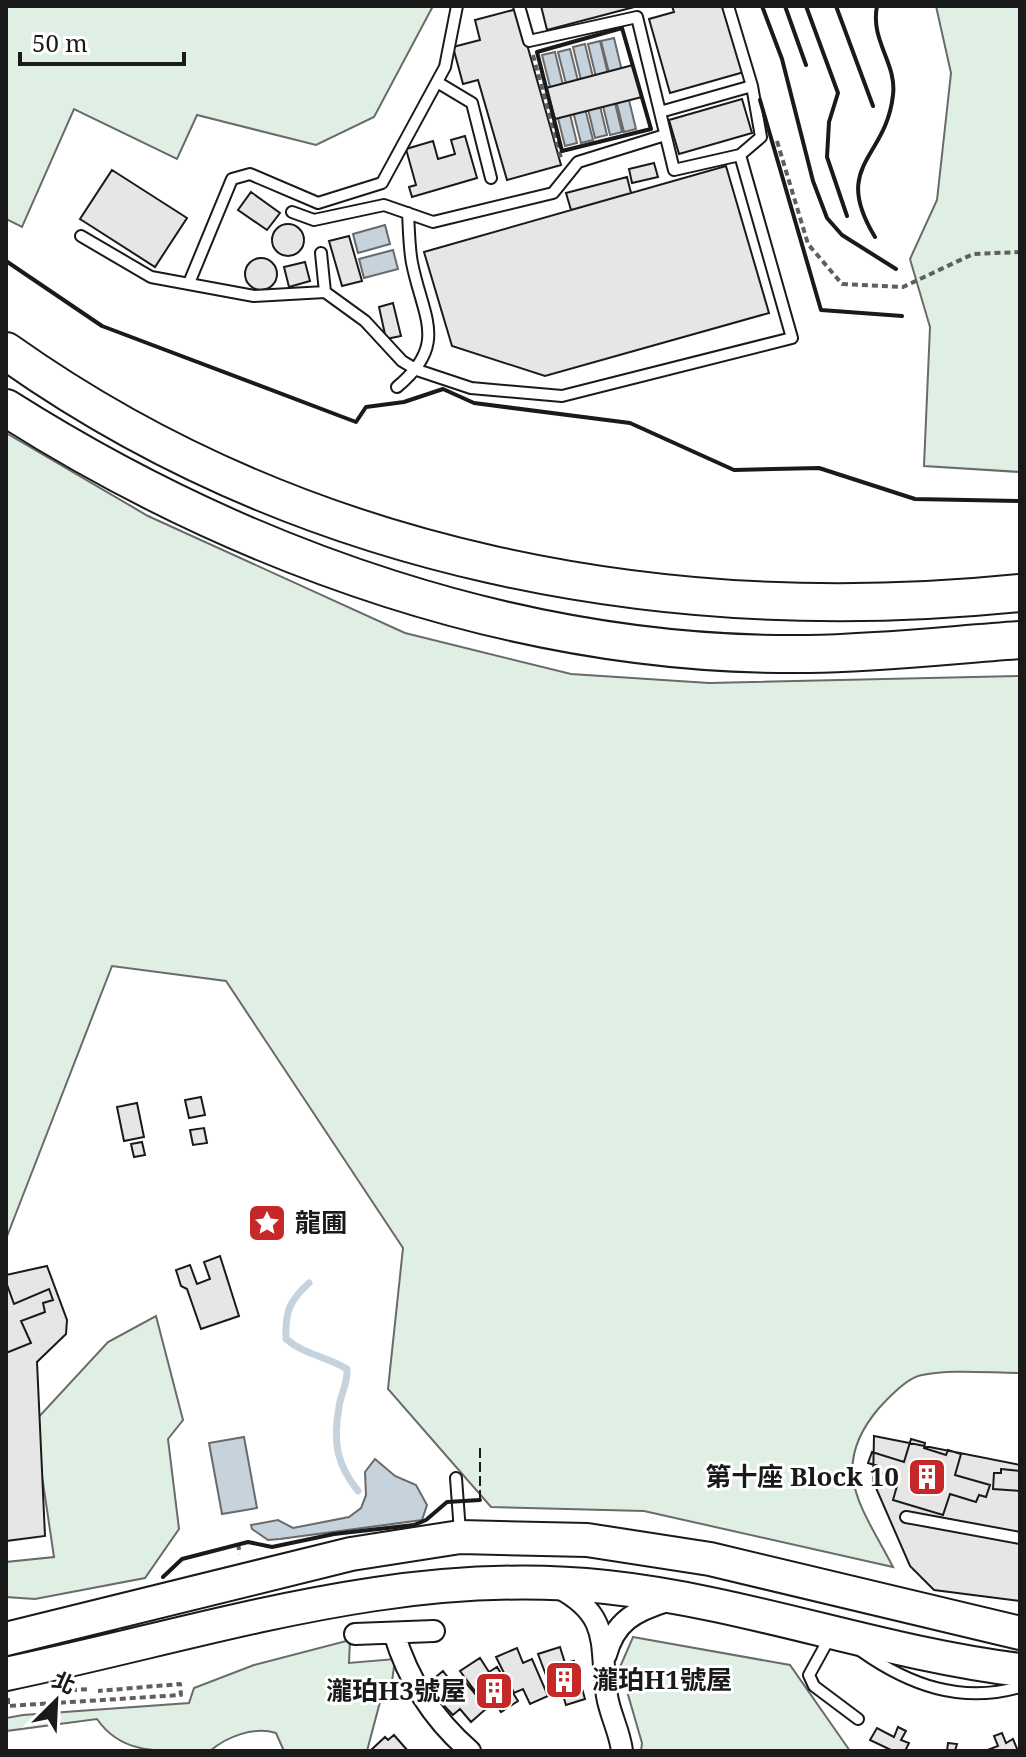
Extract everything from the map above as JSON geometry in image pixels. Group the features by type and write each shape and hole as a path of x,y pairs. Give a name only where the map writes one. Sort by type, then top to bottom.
{"highway":[{"path":"6,351 111,416 253,486 379,533 506,569 677,597 766,603 882,603 1020,593"},
{"path":"6,408 103,467 233,531 399,592 514,621 630,642 763,653 809,654 1020,640"}],"main road":[{"path":"6,1639 351,1554 460,1537 587,1540 710,1559 1020,1633"},
{"path":"7,1684 361,1595 462,1584 551,1583 681,1597 914,1651 1020,1670"}],"street":[{"path":"551,1583 576,1597 588,1609 606,1655"},
{"path":"622,1751 606,1694 606,1655 611,1637 638,1610 681,1597"},
{"path":"355,1634 434,1631"},
{"path":"394,1633 424,1700 446,1729 470,1751"}],"lane":[{"path":"189,283 232,179 250,174 318,203 382,183 445,67 457,6"},
{"path":"519,6 529,41 637,17 674,170 740,155 761,137 752,86 728,6"},
{"path":"437,82 472,103 491,178"},
{"path":"660,112 752,86"},
{"path":"292,212 314,220 384,205 433,222 553,193 578,162 665,135"},
{"path":"81,236 151,277 254,296 325,292 365,321 402,361 417,370 471,388 562,396 792,338 740,155"},
{"path":"397,387 417,370 431,333 411,261 408,213"},
{"path":"321,253 325,292"},
{"path":"456,1478 460,1537"},
{"path":"906,1517 1020,1538"},
{"path":"858,1719 814,1686 809,1675 833,1630 892,1672 933,1689 977,1693 1020,1687"}],"path":[{"path":"529,41 566,178"},
{"path":"776,139 808,244 842,284 903,287 973,254 1020,252"},
{"path":"7,1684 8,1706 181,1695 180,1684 126,1686 98,1691"}],"green space":[{"path":"6,6 433,6 374,117 316,145 197,115 177,159 74,109 22,227 6,219"},
{"path":"936,6 1020,6 1020,472 924,466 930,327 910,259 937,200 951,73"},
{"path":"6,433 148,516 405,633 571,674 709,683 1020,676 1020,1373 958,1372 917,1377 888,1398 863,1430 852,1469 855,1488 870,1525 893,1567 644,1511 491,1507 388,1389 403,1248 226,981 112,966 6,1239"},
{"path":"156,1316 183,1420 168,1439 179,1529 145,1578 35,1599 6,1597 6,1562 54,1557 34,1422 108,1342"},
{"path":"633,1637 790,1665 850,1751 641,1751 642,1743 620,1667"},
{"path":"350,1640 349,1663 395,1659 392,1682 380,1702 367,1751 284,1751 276,1733 259,1731 232,1737 210,1751 161,1751 132,1746 119,1740 97,1719 6,1731 6,1718 23,1715 189,1703 194,1688 254,1665"}],"shaded area":[{"path":"614,38 636,129 624,132 601,41"},
{"path":"600,41 622,132 610,135 588,44"},
{"path":"585,44 607,135 595,138 573,47"},
{"path":"570,49 593,140 581,143 558,52"},
{"path":"555,52 577,143 565,146 542,55"},
{"path":"385,225 390,244 358,253 353,234"},
{"path":"393,250 398,269 364,278 359,259"},
{"path":"244,1437 257,1508 222,1514 209,1443"},
{"path":"375,1459 395,1476 416,1485 427,1505 422,1520 268,1540 252,1529 251,1525 278,1520 293,1528 349,1517 361,1508 366,1495 365,1472"}],"building":[{"path":"541,6 638,6 547,30"},
{"path":"672,6 725,6 744,72 670,93 649,19 674,12"},
{"path":"517,9 561,165 507,180 478,80 463,84 453,47 480,40 475,20"},
{"path":"633,65 642,97 555,119 546,88"},
{"path":"742,99 752,133 679,154 669,120"},
{"path":"465,136 477,178 412,197 409,187 416,185 406,149 433,141 438,159 455,154 451,140"},
{"path":"654,163 658,177 632,183 629,169"},
{"path":"726,166 769,313 545,376 452,346 424,252"},
{"path":"112,170 187,218 155,267 80,219"},
{"path":"627,177 631,193 571,210 566,193"},
{"path":"251,192 280,213 267,230 238,210"},
{"path":"288,224 299,229 304,240 299,251 288,256 277,251 272,240 277,229"},
{"path":"349,236 362,281 342,286 329,241"},
{"path":"261,258 272,263 277,274 272,285 261,290 250,285 245,274 250,263"},
{"path":"305,262 310,281 289,287 284,267"},
{"path":"393,303 401,336 386,339 379,307"},
{"path":"201,1097 205,1115 189,1118 185,1100"},
{"path":"137,1103 144,1137 124,1141 117,1107"},
{"path":"204,1128 207,1143 193,1145 190,1130"},
{"path":"142,1142 145,1155 134,1157 131,1144"},
{"path":"220,1256 239,1316 201,1329 187,1289 181,1286 176,1270 190,1265 197,1284 210,1279 204,1262"},
{"path":"47,1266 67,1320 66,1334 37,1362 45,1536 6,1541 6,1275"},
{"path":"6,1282 14,1304 49,1289 53,1300 43,1303 45,1312 21,1321 31,1343 6,1353"},
{"path":"874,1436 1020,1465 1020,1601 934,1590 910,1566 873,1481"},
{"name":"第十座 Block 10","path":"911,1439 925,1443 924,1448 946,1455 948,1450 961,1454 955,1475 990,1485 986,1497 979,1495 976,1502 950,1494 943,1515 893,1500 899,1479 876,1472 878,1466 868,1463 872,1452 904,1462"},
{"path":"1001,1469 1020,1471 1020,1491 993,1489 994,1473 1001,1473"},
{"name":"瀧珀H1號屋","path":"560,1647 565,1663 574,1661 585,1699 566,1705 561,1689 552,1691 538,1654"},
{"path":"517,1648 523,1663 532,1659 548,1696 530,1704 523,1689 514,1693 496,1657"},
{"name":"瀧珀H3號屋","path":"480,1658 489,1672 497,1667 518,1701 501,1712 492,1698 484,1703 460,1671"},
{"path":"443,1671 453,1684 461,1677 487,1708 471,1722 460,1709 453,1715 425,1686"},
{"path":"898,1727 906,1731 901,1740 909,1743 905,1751 893,1751 870,1740 877,1728 894,1737"},
{"path":"1002,1733 1006,1743 1013,1739 1018,1751 985,1751 998,1746 994,1736"},
{"path":"394,1735 408,1751 370,1751 385,1737 388,1740"},
{"path":"948,1743 957,1744 955,1751 947,1751"}],"waterway":[{"path":"309,1283 290,1308 286,1339 347,1369 337,1419 337,1441 341,1462 358,1491"}],"fence":[{"path":"480,1447 480,1500"}],"wall":[{"path":"762,6 782,59 813,181 827,218 842,235 896,269"},
{"path":"785,6 806,65"},
{"path":"806,6 838,93 829,122 827,157 847,216"},
{"path":"836,6 873,106"},
{"path":"875,237 863,213 858,193 860,177 888,117 893,95 891,73 877,30 877,6"},
{"path":"622,28 651,129 562,151 537,52 622,28"},
{"path":"760,100 821,310 902,316"},
{"path":"6,261 102,326 356,422 366,407 404,402 443,389 474,403 630,423 734,470 819,468 915,499 1020,501"},
{"path":"163,1577 182,1559 248,1542 272,1547 334,1534 414,1525 426,1520 447,1502 480,1500"}],"place":[{"name":"龍圃","path":"267,1223"},
{"name":"第十座 Block 10","path":"927,1477"},
{"name":"瀧珀H1號屋","path":"564,1680"},
{"name":"瀧珀H3號屋","path":"494,1691"}]}
